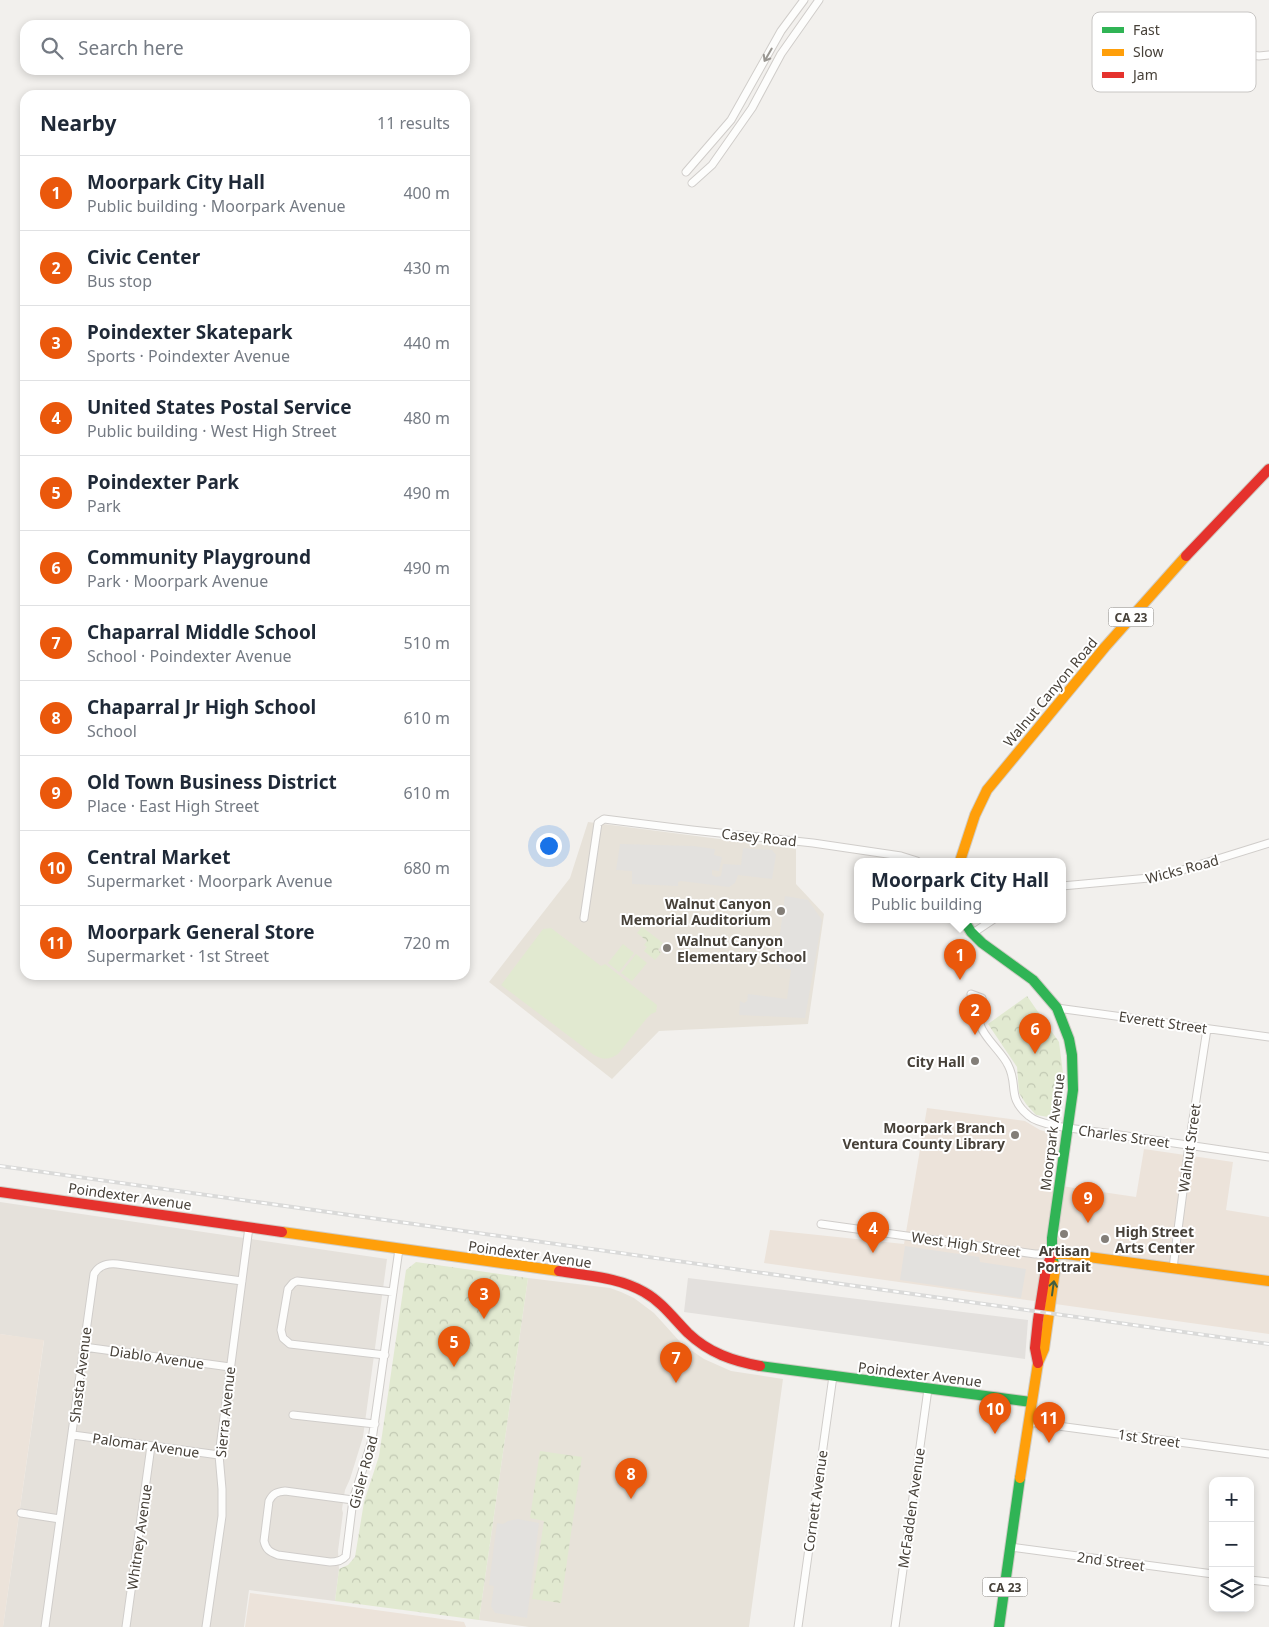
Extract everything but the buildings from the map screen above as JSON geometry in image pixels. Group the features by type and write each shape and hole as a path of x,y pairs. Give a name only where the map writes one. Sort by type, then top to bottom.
{"street":[{"path":"686,172 731,120 782,31 804,0"},
{"path":"692,184 712,165 752,108 781,54 820,0"},
{"path":"782,31 792,38"},
{"path":"1256,55 1269,55"},
{"name":"Walnut Canyon Road","path":"961,858 975,814 987,790 1135,612 1269,469"},
{"name":"Casey Road","path":"584,918 598,824 604,819 813,843 907,858"},
{"name":"Wicks Road","path":"1066,886 1160,878 1269,843"},
{"name":"CA 23","path":"966,923 973,933"},
{"path":"973,933 988,923"},
{"name":"Moorpark Avenue","path":"973,933 982,943 1017,966 1033,980 1057,1008 1069,1039 1073,1076 1068,1127 1052,1238 1052,1254 1046,1269 1038,1320 1035,1348 1038,1363 999,1627"},
{"name":"Charles Street","path":"971,994 982,998 983,1005 980,1024 1009,1066 1013,1077 1015,1100 1030,1118 1040,1123 1269,1156"},
{"name":"Everett Street","path":"1057,1008 1269,1037"},
{"name":"Walnut Street","path":"1173,1268 1189,1145 1208,1029"},
{"name":"Poindexter Avenue","path":"0,1192 612,1279 624,1282 659,1302 693,1338 720,1355 747,1364 1031,1402"},
{"name":"West High Street","path":"821,1224 1035,1254 1052,1254"},
{"name":"Sierra Avenue","path":"206,1627 222,1516 219,1455 249,1227"},
{"name":"Gisler Road","path":"354,1500 285,1491 272,1495 269,1501 264,1541 266,1548 278,1555 336,1562 346,1556 354,1500 370,1449 375,1424 399,1250"},
{"path":"1052,1254 1066,1254 1269,1281"},
{"name":"Shasta Avenue","path":"45,1627 94,1274 102,1266 116,1264 242,1281"},
{"path":"385,1355 294,1345 286,1342 282,1334 288,1290 297,1281 393,1292"},
{"name":"Diablo Avenue","path":"84,1347 230,1367"},
{"name":"Cornett Avenue","path":"798,1627 833,1376"},
{"name":"McFadden Avenue","path":"895,1627 928,1389"},
{"path":"293,1415 375,1424"},
{"name":"1st Street","path":"1028,1422 1269,1454"},
{"name":"Palomar Avenue","path":"73,1435 219,1455"},
{"name":"Whitney Avenue","path":"126,1627 151,1446"},
{"path":"21,1513 60,1519"},
{"name":"2nd Street","path":"1010,1547 1209,1573"},
{"path":"1254,1580 1269,1582"}],"shaded area":[{"name":"Walnut Canyon Elementary School","path":"588,822 796,849 796,884 824,914 808,1024 659,1031 612,1079 489,982 570,878"},
{"path":"620,844 693,846 715,849 714,855 722,857 719,871 712,870 712,875 716,877 721,876 723,864 741,865 743,848 772,850 776,855 772,879 738,875 735,883 729,887 681,881 678,882 678,886 632,884 632,871 616,870"},
{"path":"785,896 808,900 822,920 805,1018 739,1015 740,1001 744,1003 747,1001 748,994 787,999 791,970 781,968 776,964"},
{"path":"927,1108 1025,1121 1040,1130 1055,1134 1048,1184 1136,1197 1144,1149 1233,1162 1226,1210 1269,1217 1269,1334 764,1263 770,1230 904,1244"},
{"path":"0,1202 387,1259 363,1437 345,1490 342,1509 338,1551 339,1569 335,1601 249,1590 244,1627 3,1627 44,1341 0,1334"},
{"path":"905,1246 979,1257 980,1262 1026,1269 1021,1298 900,1280"},
{"path":"528,1278 610,1288 621,1292 634,1298 654,1313 682,1344 704,1359 731,1371 783,1379 749,1627 529,1627 479,1620"},
{"path":"688,1278 1028,1320 1025,1359 684,1312"},
{"path":"0,1334 44,1340 3,1627 0,1627"},
{"path":"518,1519 539,1523 527,1618 495,1613 491,1606 494,1586 489,1585 497,1523 503,1524"},
{"path":"250,1593 464,1622 466,1627 245,1627"}],"green space":[{"path":"642,927 663,943 658,950 661,953 655,960 644,951 647,947 644,945 647,941 637,933"},
{"path":"551,928 601,966 605,964 657,1005 656,1012 647,1018 615,1056 606,1059 594,1055 501,985 543,929"},
{"path":"623,944 634,953 619,972 608,963"},
{"path":"636,954 647,963 632,981 621,973"},
{"path":"1027,996 1059,1042 1064,1081 1060,1111 1055,1118 1036,1115 1026,1104 1019,1093 1017,1067 988,1024"},
{"path":"416,1262 528,1278 479,1620 335,1601 339,1569 348,1565 355,1557 364,1502 379,1456 406,1270"},
{"path":"540,1451 582,1457 561,1603 532,1599 544,1521 530,1518"}],"railway":[{"path":"0,1166 1269,1344"}],"traffic: fast":[{"path":"965,923 982,943 1033,980 1057,1008 1069,1039 1072,1055 1073,1090 1052,1238 1054,1265"},
{"path":"760,1366 1031,1402"},
{"path":"999,1627 1020,1478"}],"traffic: slow":[{"path":"961,858 975,815 987,790 1105,647 1186,556"},
{"path":"282,1232 559,1271"},
{"path":"1052,1254 1066,1254 1269,1281"},
{"path":"1020,1478 1038,1363 1044,1349 1055,1270 1054,1265"}],"traffic: jam":[{"path":"1186,556 1269,469"},
{"path":"0,1192 282,1232"},
{"path":"1038,1363 1035,1348 1038,1320 1046,1269 1052,1254"},
{"path":"559,1271 603,1278 634,1287 644,1292 668,1311 688,1333 704,1346 731,1359 760,1366"}],"place":[{"name":"Walnut Canyon Memorial Auditorium","path":"781,911"},
{"name":"Walnut Canyon Elementary School","path":"667,948"},
{"name":"Moorpark City Hall","path":"960,980"},
{"name":"Civic Center","path":"975,1035"},
{"name":"Community Playground","path":"1035,1054"},
{"name":"City Hall","path":"975,1061"},
{"name":"Moorpark Branch Ventura County Library","path":"1015,1135"},
{"name":"Old Town Business District","path":"1088,1223"},
{"name":"Artisan Portrait","path":"1064,1234"},
{"name":"High Street Arts Center","path":"1105,1239"},
{"name":"United States Postal Service","path":"873,1253"},
{"name":"Poindexter Skatepark","path":"484,1319"},
{"name":"Poindexter Park","path":"454,1367"},
{"name":"Chaparral Middle School","path":"676,1383"},
{"name":"Central Market","path":"995,1434"},
{"name":"Moorpark General Store","path":"1049,1443"},
{"name":"Chaparral Jr High School","path":"631,1499"}]}
